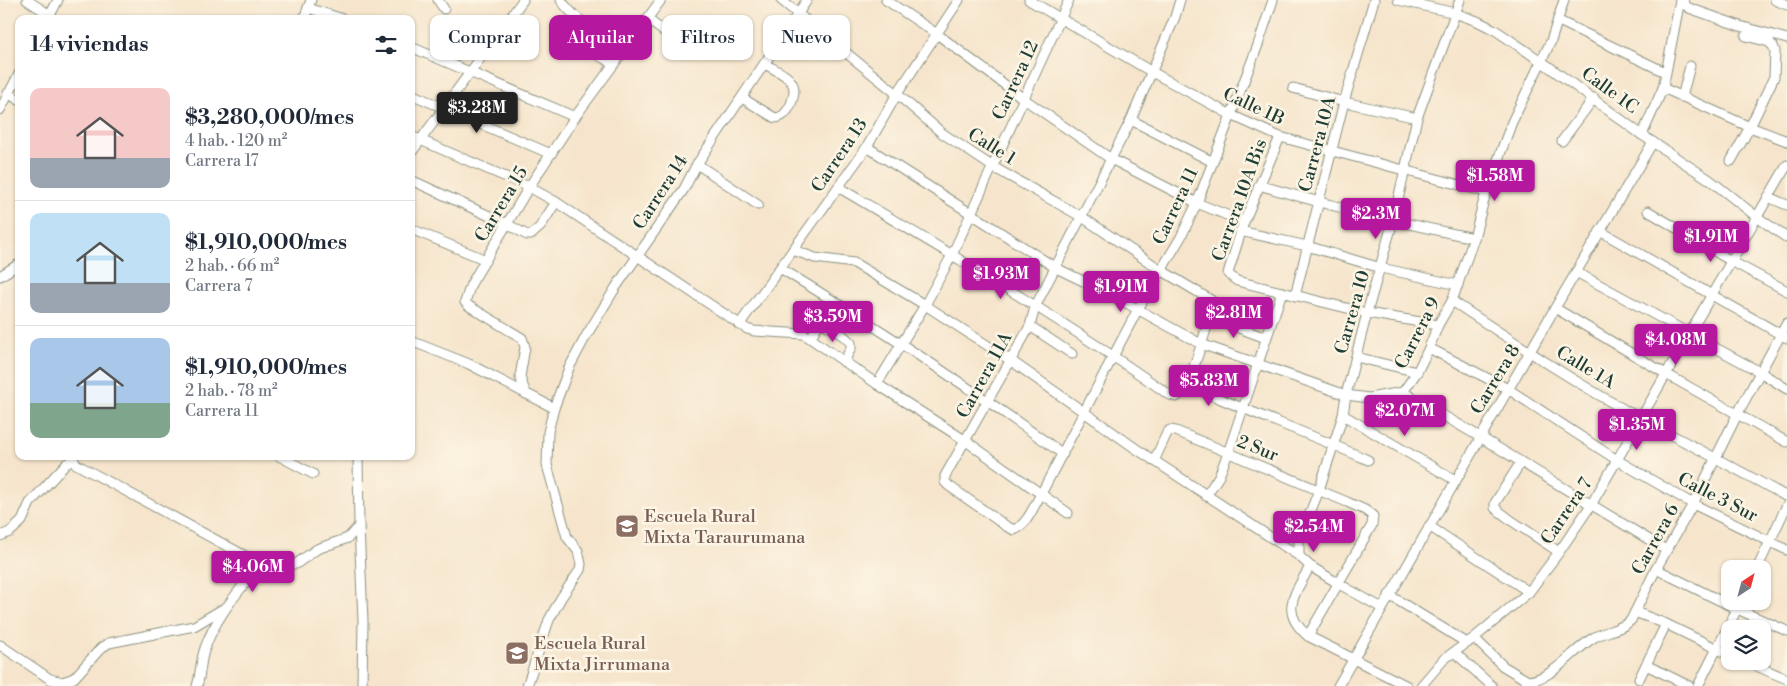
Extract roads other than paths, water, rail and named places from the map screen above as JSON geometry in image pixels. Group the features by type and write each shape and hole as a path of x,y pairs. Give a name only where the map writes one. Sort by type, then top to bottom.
{"street":[{"path":"27,0 46,15"},
{"path":"50,15 58,0"},
{"path":"438,0 444,9"},
{"path":"415,147 523,0"},
{"path":"561,0 577,19 594,32 593,43 596,54 614,64"},
{"name":"Calle 1","path":"781,0 942,133 993,167 1082,217 1203,295 1212,302 1209,317"},
{"name":"Carrera 14","path":"527,686 549,620 580,570 581,564 578,552 567,537 546,465 548,432 554,408 569,368 609,298 684,188 697,164 807,0"},
{"path":"886,0 937,34 1024,99 1111,159 1242,227 1381,268 1458,285"},
{"name":"Carrera 13","path":"739,325 867,147 897,94 959,0"},
{"name":"Calle 1B","path":"1029,0 1152,72 1231,115 1280,137 1486,192"},
{"name":"Carrera 12","path":"877,384 925,305 952,255 1069,0"},
{"name":"Carrera 11A","path":"1041,494 1023,524 1014,530 965,498 944,480 1030,326 1036,307 1130,120 1175,17 1180,0"},
{"name":"Carrera 11","path":"1041,494 1138,309 1181,237 1197,203 1258,46 1273,0"},
{"name":"Carrera 10A","path":"1295,296 1344,102 1374,0"},
{"name":"Calle 1C","path":"1398,0 1455,13 1495,30 1710,180 1787,238"},
{"name":"Carrera 10","path":"1299,556 1300,541 1343,416 1346,395 1367,313 1406,172 1416,118 1460,0"},
{"name":"Carrera 9","path":"1564,0 1559,20 1512,122 1486,192 1474,238 1452,302 1438,325 1430,348 1417,372 1403,392 1666,550"},
{"path":"1642,134 1663,88 1676,12 1680,0"},
{"path":"1684,0 1685,6 1689,8 1740,26 1787,39"},
{"path":"1775,0 1787,5"},
{"name":"Carrera 15","path":"650,15 660,1"},
{"path":"309,4 334,15"},
{"path":"1559,20 1665,72"},
{"path":"1731,161 1774,77 1775,51 1773,46 1769,42 1746,36"},
{"path":"415,49 575,118"},
{"name":"Carrera 15","path":"526,394 520,377 525,347 522,338 465,302 471,284 528,187 617,60"},
{"path":"742,98 775,118 780,118 786,113 794,89 793,84 765,64"},
{"path":"1682,97 1690,66"},
{"path":"0,110 15,81"},
{"path":"1293,88 1344,102 1416,118"},
{"path":"1663,88 1750,127 1787,141"},
{"path":"8,93 15,97"},
{"path":"415,96 551,154"},
{"path":"1562,141 1594,98"},
{"path":"1130,120 1213,162"},
{"name":"Carrera 10A Bis","path":"1280,137 1242,227 1228,274 1237,281 1282,292"},
{"path":"415,138 528,187 556,202 739,325 754,331 797,333 811,338 1068,513"},
{"name":"Carrera 8","path":"1338,686 1554,308 1653,142"},
{"path":"867,147 1056,268 1138,309 1201,344 1346,395 1363,399 1403,392"},
{"path":"697,164 758,205"},
{"name":"Carrera 7","path":"1421,686 1439,664 1529,592 1558,552 1591,505 1642,419 1787,165"},
{"path":"415,182 526,234 532,235 540,227 556,202"},
{"path":"1259,185 1318,203 1474,238"},
{"path":"838,187 1036,307 1174,397 1181,394 1186,384 1209,317 1266,338"},
{"path":"1768,197 1787,205"},
{"path":"1648,211 1731,261 1787,291"},
{"path":"415,231 486,260"},
{"path":"1600,231 1784,337"},
{"path":"793,250 815,258 854,263 925,305 1010,360 1154,461 1299,556 1310,566 1382,608"},
{"path":"0,276 15,267"},
{"path":"780,268 988,400 1063,454"},
{"path":"1576,272 1760,372 1787,389"},
{"path":"1206,496 1219,476 1228,453 1282,292 1367,313 1438,325"},
{"name":"Calle 1A","path":"1452,302 1530,353 1642,419 1787,497"},
{"path":"1554,308 1787,442"},
{"path":"811,338 820,323 849,340 851,345 844,362"},
{"name":"Carrera 6","path":"1635,612 1666,550 1693,504 1760,372 1784,337 1787,323"},
{"path":"1030,326 1072,354"},
{"path":"415,343 469,364 554,408"},
{"name":"Calle 3 Sur","path":"1430,348 1508,389 1617,460 1693,504 1787,550"},
{"path":"1356,357 1417,372"},
{"path":"1186,384 1368,460"},
{"path":"1343,416 1455,480"},
{"name":"2 Sur","path":"1154,461 1167,433 1172,430 1365,510 1373,516 1374,522 1339,584"},
{"path":"0,536 10,532 22,522 30,503 71,460"},
{"path":"74,460 76,464 260,564 296,564 317,549 348,538 359,526"},
{"path":"287,460 313,474"},
{"path":"358,460 363,621 362,686"},
{"path":"1521,462 1495,502 1495,508 1558,552"},
{"path":"1761,560 1787,505"},
{"path":"1429,526 1529,592"},
{"path":"197,686 205,648 226,607 260,564"},
{"path":"1310,566 1292,606 1293,616 1298,627 1308,636 1407,686"},
{"path":"1656,569 1721,597"},
{"path":"1308,636 1339,584"},
{"path":"1389,595 1470,640 1503,666 1528,681 1552,671 1594,638 1626,625 1635,612 1666,624 1721,651"},
{"path":"0,645 50,678 63,682 74,678 101,648 109,643 194,626 226,607"},
{"path":"1698,686 1736,610"},
{"path":"1748,610 1787,631"},
{"path":"1639,679 1666,624"},
{"path":"1454,652 1492,686"},
{"path":"1646,665 1689,686"},
{"path":"1766,670 1787,679"}],"place":[{"name":"Escuela Rural Mixta Taraurumana","path":"627,526"},
{"name":"Escuela Rural Mixta Jirrumana","path":"517,653"}]}
